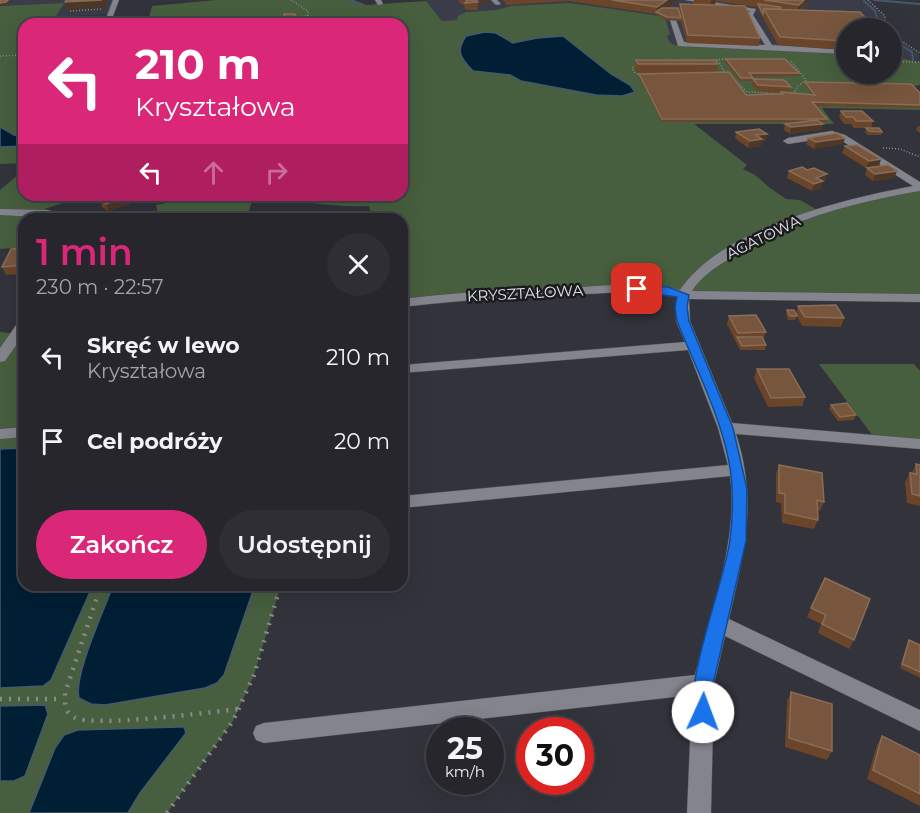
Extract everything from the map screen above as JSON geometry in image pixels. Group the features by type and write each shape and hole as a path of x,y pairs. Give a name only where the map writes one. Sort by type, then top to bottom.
{"street":[{"path":"110,18 117,0"},
{"path":"686,0 754,10 757,13 750,15 770,47"},
{"path":"673,20 681,44 836,51"},
{"path":"789,141 832,134 842,136 920,187"},
{"name":"AGATOWA","path":"683,295 688,286 709,267 725,255 766,232 846,203 920,187"},
{"path":"0,212 48,213"},
{"name":"KRYSZTAŁOWA","path":"408,302 483,295 594,290 654,290 683,295 920,298"},
{"path":"683,295 681,307 683,321 726,428 740,489 738,541 703,684 699,813"},
{"path":"0,358 18,332"},
{"path":"408,369 692,346"},
{"path":"726,428 920,444"},
{"path":"0,434 18,432"},
{"path":"408,501 737,470"},
{"path":"717,623 920,721"},
{"path":"264,733 703,684"}],"path":[{"path":"284,18 309,16 308,11 291,0"},
{"path":"868,0 885,18"},
{"path":"70,10 106,8"},
{"path":"902,41 920,53"},
{"path":"0,56 18,55"},
{"path":"722,69 733,76 747,92 789,94 794,93 796,87 806,80 790,59"},
{"path":"658,61 700,60"},
{"path":"710,60 718,60 725,74 720,74"},
{"path":"902,62 920,62"},
{"path":"642,64 632,68 635,73 645,75"},
{"path":"99,591 63,699 71,716 79,720 90,721 239,709"},
{"path":"167,813 217,746 239,709 254,675 279,591"},
{"path":"0,699 63,699"}],"shaded area":[{"path":"0,0 116,0 112,14 55,17 63,3 0,6"},
{"path":"425,0 872,0 870,1 885,16 885,18 836,18 836,54 675,44 669,43 667,35 511,6 496,10 466,12 457,20 442,21"},
{"path":"902,41 918,52 920,62 910,62 902,56"}],"green space":[{"path":"217,0 354,0 366,5 426,1 442,21 457,20 458,16 466,12 496,10 511,6 570,3 660,16 666,20 670,35 667,35 669,42 675,45 836,53 836,84 902,84 902,58 920,62 920,85 914,86 920,92 920,110 822,108 834,124 694,124 747,165 743,169 755,175 770,188 786,199 800,200 819,211 920,188 920,298 683,295 637,289 408,303 408,213 371,213 369,206 325,205 293,201 408,201 408,18 149,18 152,6","holes":["491,32 513,43 563,36 611,74 630,85 574,91 521,81 510,75 471,69 468,64 469,35"]},
{"path":"64,3 55,18 18,18 18,136 0,127 0,6"},
{"path":"18,146 18,163 0,164 0,147"},
{"path":"18,175 18,201 68,201 36,212 41,213 18,213 18,248 0,249 0,190"},
{"path":"177,201 252,201 249,213 158,213 156,205"},
{"path":"0,332 16,334 18,332 18,448 0,449"},
{"path":"819,364 914,364 920,371 920,444 876,440"},
{"path":"90,591 111,591 77,691 224,675 253,591 279,591 254,675 233,721 167,813 128,813 140,793 186,733 184,727 132,729 55,748 29,813 0,813 0,781 14,781 45,705 0,706 0,688 43,686 51,680"}],"water":[{"path":"485,32 496,33 513,43 563,36 611,74 630,85 635,92 622,96 596,95 521,81 510,75 473,71 461,55 461,46 466,36"},
{"path":"0,127 18,136 18,146 0,147"},
{"path":"18,448 18,591 90,591 51,680 43,686 0,688 0,449"},
{"path":"111,591 253,591 224,675 217,683 205,688 105,705 91,704 79,698 78,688 91,642"},
{"path":"45,705 48,714 25,776 14,781 0,781 0,706"},
{"path":"184,727 186,733 140,793 128,813 29,813 55,748 64,735 78,730"}],"building":[{"path":"66,0 102,0 65,2"},
{"path":"466,0 476,0 478,2 465,3"},
{"path":"612,0 667,0 657,7"},
{"path":"764,0 804,0 799,5"},
{"path":"680,4 745,6 760,38 688,35"},
{"path":"758,4 781,9 764,9 763,14"},
{"path":"662,8 678,8 681,18 667,17 656,12"},
{"path":"764,9 860,12 866,18 836,18 836,40 780,37"},
{"path":"284,14 295,14 296,17 285,18"},
{"path":"726,59 785,59 799,73 749,73 753,78 741,78"},
{"path":"636,60 715,60 718,64 638,64"},
{"path":"729,72 746,95 783,94 781,92 815,95 805,82 911,84 920,93 920,105 812,102 827,119 662,119 639,74"},
{"path":"753,79 784,80 791,87 758,85"},
{"path":"841,111 862,111 873,121 856,121 853,117 846,117"},
{"path":"817,120 823,124 791,127 785,124"},
{"path":"866,128 879,128 882,132 869,131"},
{"path":"759,129 767,134 756,135 762,139 750,141 736,132"},
{"path":"837,133 845,138 816,142 808,138"},
{"path":"857,145 881,159 869,161 845,146"},
{"path":"888,165 897,171 875,174 867,168"},
{"path":"802,167 807,170 814,168 827,174 816,178 823,181 814,184 789,171"},
{"path":"18,248 18,266 2,267 11,249"},
{"path":"836,305 844,318 805,317 798,306"},
{"path":"787,310 794,310 797,316 790,316"},
{"path":"756,315 766,332 738,333 729,316"},
{"path":"737,337 762,337 766,345 742,346"},
{"path":"757,369 789,369 805,397 771,398"},
{"path":"847,403 856,415 840,417 831,405"},
{"path":"916,464 920,465 920,496 912,494 910,473 917,474"},
{"path":"779,465 822,473 824,502 817,500 818,520 785,513 785,494 779,493"},
{"path":"825,578 870,599 854,640 822,624 826,615 811,608"},
{"path":"909,640 920,645 920,672 902,664"},
{"path":"791,692 832,704 832,751 789,738"},
{"path":"882,736 920,755 920,794 873,770"}],"waterway":[{"path":"349,0 363,5"},
{"path":"874,0 920,4"},
{"path":"864,1 875,11 877,18"},
{"path":"902,46 912,52 913,60"}],"route":[{"path":"637,289 668,291 683,295 681,307 683,321 735,456 740,489 738,541 703,684 703,712"}]}
